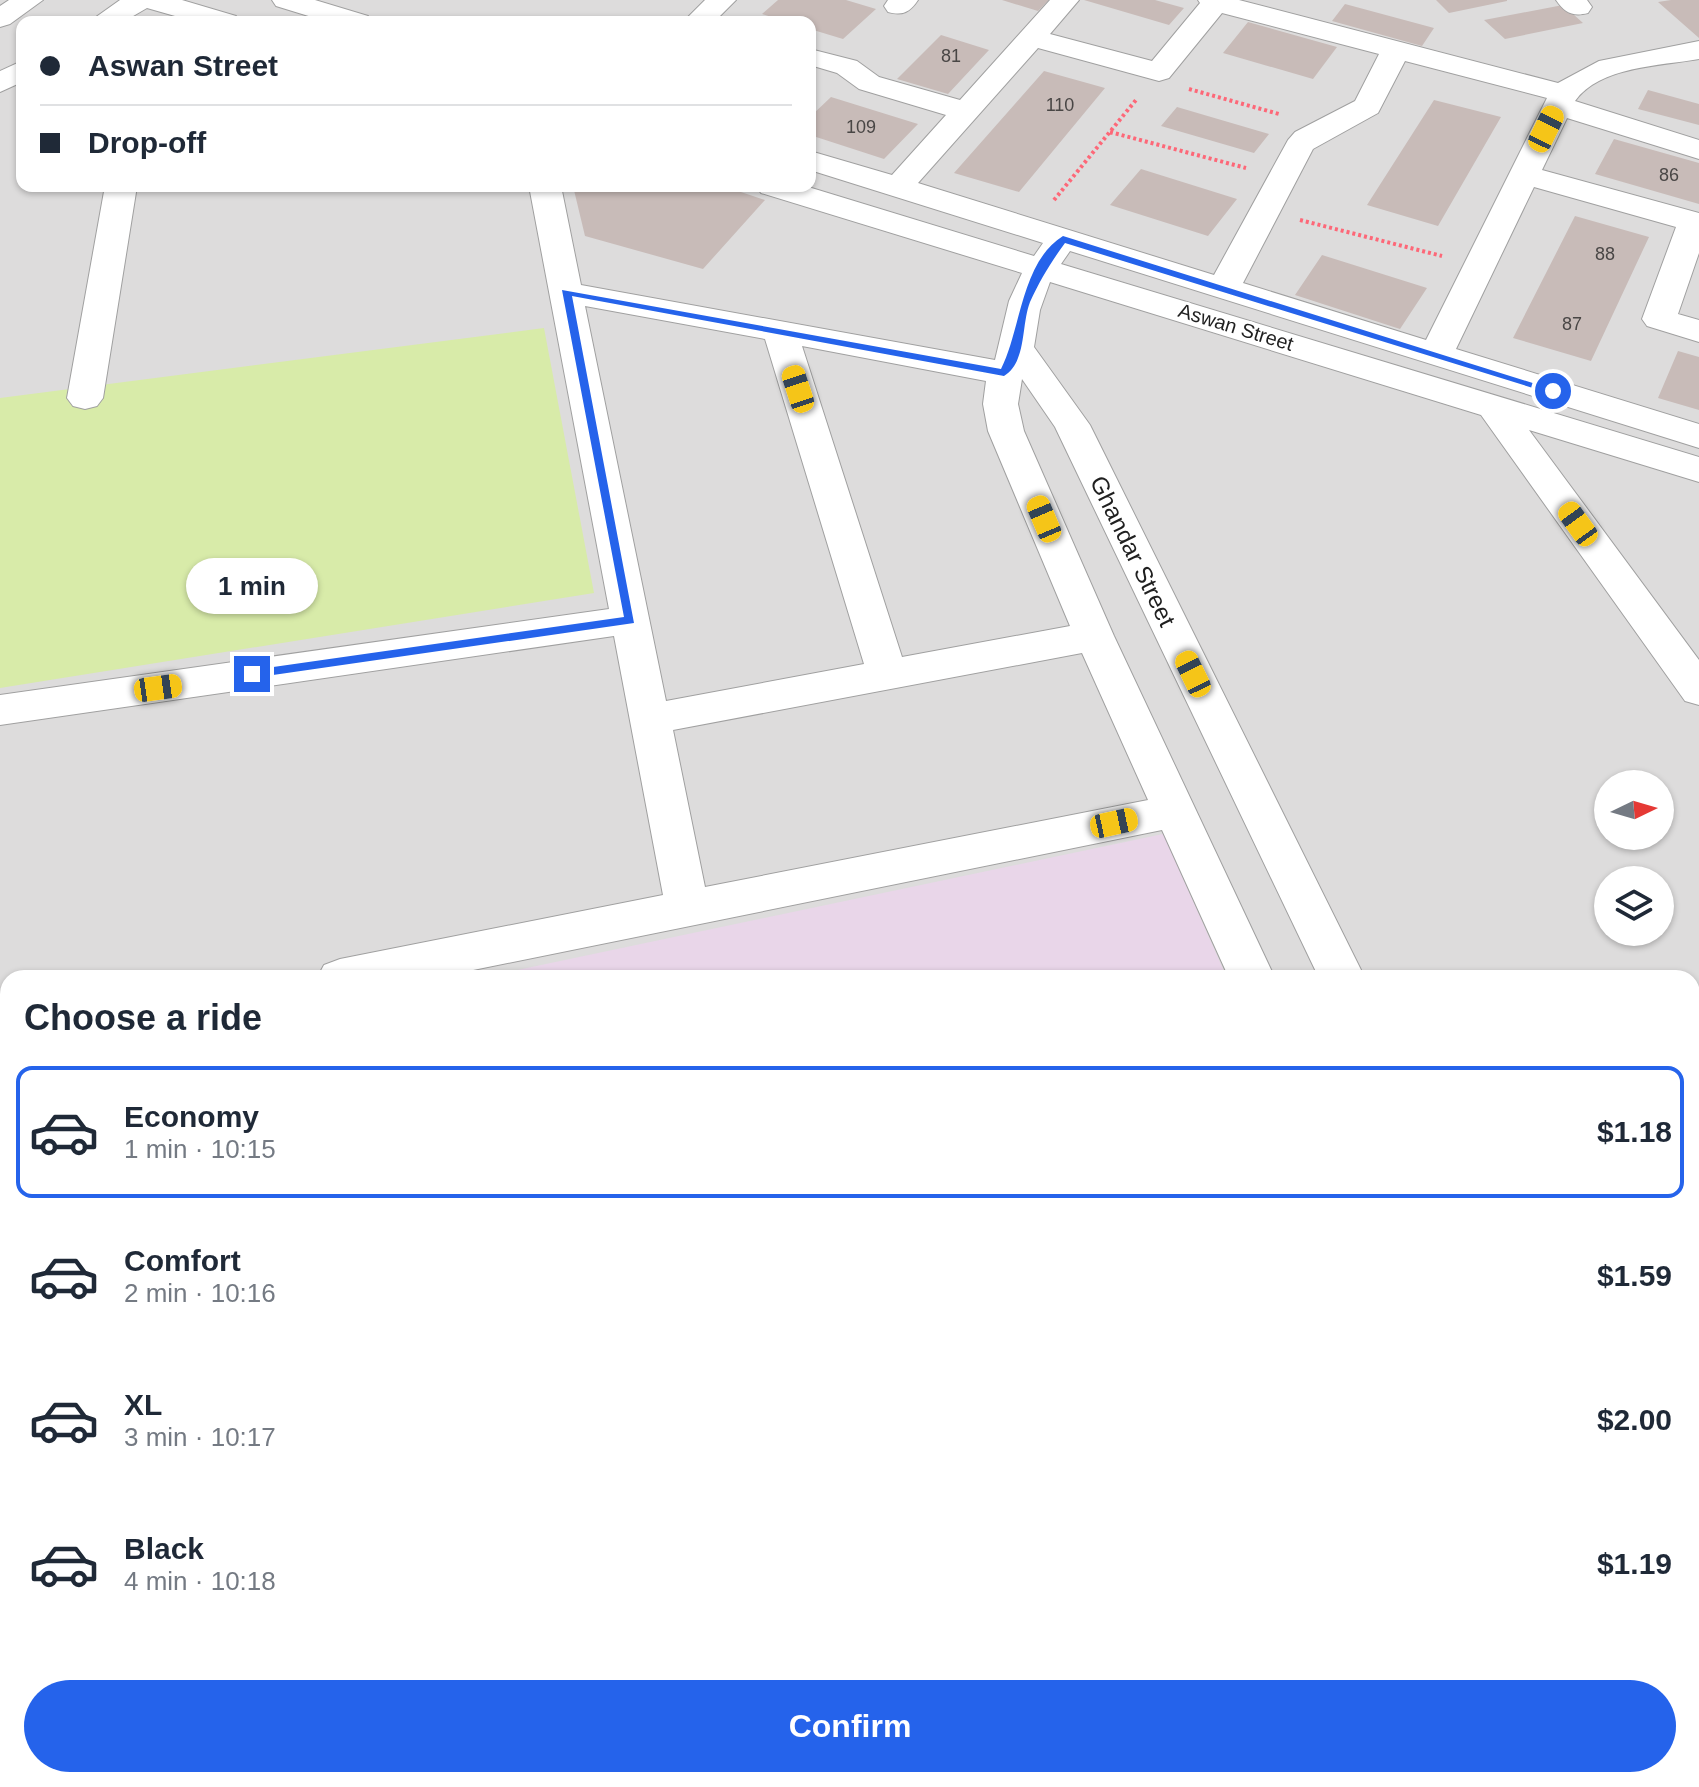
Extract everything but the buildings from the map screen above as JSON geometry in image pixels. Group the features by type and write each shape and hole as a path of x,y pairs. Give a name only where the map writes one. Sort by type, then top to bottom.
{"street":[{"path":"0,18 29,0"},
{"path":"113,16 140,0"},
{"path":"152,0 206,16"},
{"path":"286,0 338,16"},
{"path":"704,16 722,0"},
{"path":"898,187 1065,0"},
{"path":"1033,38 1156,76 1214,1 1561,99 1699,150"},
{"path":"1223,289 1306,138 1367,107 1395,51"},
{"path":"1436,355 1561,99 1584,77 1599,71 1699,51"},
{"path":"816,58 847,67 869,83 966,111"},
{"name":"Aswan Street","path":"816,162 1699,436"},
{"path":"1524,175 1697,222 1659,319 1699,331"},
{"path":"85,398 120,192"},
{"path":"546,192 687,908"},
{"name":"Aswan Street","path":"792,192 1699,470"},
{"path":"1063,239 1041,268 1024,306 998,401 1006,431 1094,636 1248,970"},
{"path":"566,292 780,332 1010,360"},
{"path":"780,332 887,674"},
{"name":"Ghandar Street","path":"1010,360 1072,425 1338,970"},
{"path":"1492,405 1699,690"},
{"path":"0,710 630,620"},
{"path":"650,719 1094,636"},
{"path":"380,970 1175,811"}],"path":[{"path":"1030,229 1156,76 1328,128"},
{"path":"1110,132 1282,177"},
{"path":"1264,211 1480,266"}],"shaded area":[{"path":"0,0 1699,0 1699,970 0,970"},
{"path":"1163,834 1223,970 518,970"}],"green space":[{"path":"544,328 594,593 0,688 0,398"}],"route":[{"path":"252,674 630,620 566,292 1004,373 1017,347 1024,306 1041,268 1063,239 1553,391"}]}
